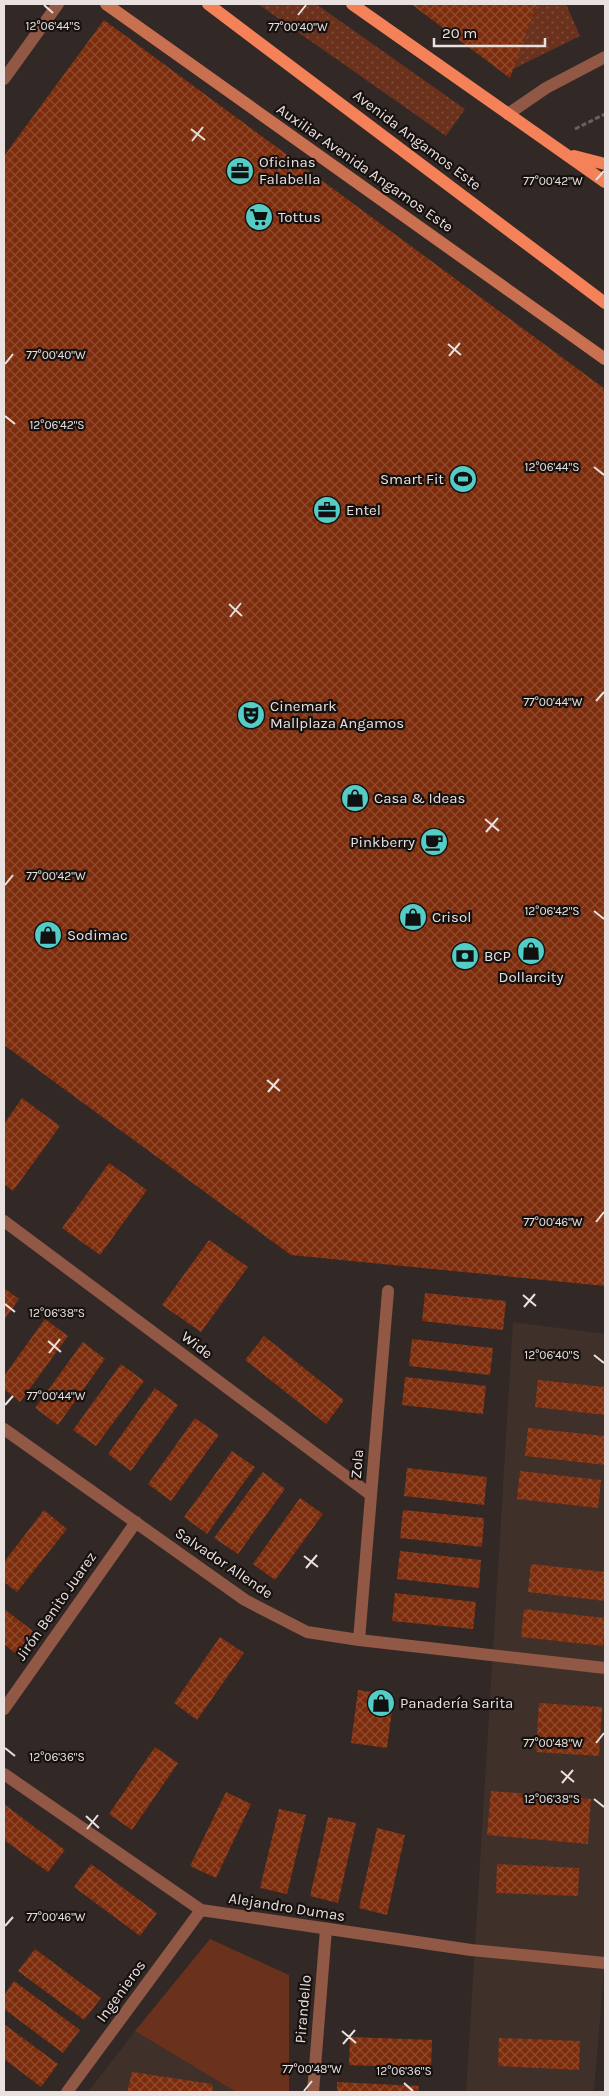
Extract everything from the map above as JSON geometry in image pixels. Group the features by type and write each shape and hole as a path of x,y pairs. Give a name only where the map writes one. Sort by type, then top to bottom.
{"main road":[{"name":"Avenida Angamos Este","path":"208,4 605,303"},
{"path":"352,4 605,182"},
{"path":"566,154 605,164"}],"street":[{"path":"4,79 58,4"},
{"name":"Auxiliar Avenida Angamos Este","path":"106,4 605,359"},
{"path":"508,114 546,88 605,57"},
{"name":"Wide","path":"4,1220 371,1495"},
{"name":"Zola","path":"360,1640 388,1291"},
{"name":"Salvador Allende","path":"4,1429 245,1600 307,1632 360,1640 605,1668"},
{"name":"Jirón Benito Juarez","path":"4,1709 136,1522"},
{"name":"Alejandro Dumas","path":"4,1774 201,1910 471,1950 605,1963"},
{"name":"Ingenieros","path":"67,2092 201,1910"},
{"name":"Pirandello","path":"313,2092 326,1930"}],"path":[{"path":"550,142 605,114"}],"shaded area":[{"path":"258,4 316,4 465,109 446,136"},
{"path":"537,4 566,4 580,36 513,69"},
{"path":"513,1322 605,1334 605,1959 594,2092 466,2092"},
{"path":"210,1939 289,1975 289,2092 236,2092 135,2031"},
{"path":"135,2031 236,2092 88,2092"}],"building":[{"path":"411,4 537,4 510,78"},
{"path":"104,20 605,389 605,1286 291,1255 4,1045 4,156"},
{"path":"22,1098 60,1126 13,1191 4,1184 4,1124"},
{"path":"109,1163 147,1190 100,1255 62,1228"},
{"path":"209,1240 248,1267 201,1332 162,1305"},
{"path":"4,1288 19,1299 4,1320"},
{"path":"425,1293 506,1301 503,1330 422,1321"},
{"path":"45,1319 68,1336 20,1402 4,1389 4,1376"},
{"path":"264,1336 344,1400 326,1424 245,1360"},
{"path":"412,1339 493,1348 490,1375 409,1366"},
{"path":"83,1342 105,1359 58,1425 35,1408"},
{"path":"121,1364 144,1381 96,1446 73,1430"},
{"path":"405,1377 486,1386 483,1414 402,1405"},
{"path":"538,1380 605,1387 605,1415 535,1407"},
{"path":"155,1388 178,1405 131,1471 108,1454"},
{"path":"195,1418 219,1435 171,1501 148,1484"},
{"path":"528,1428 605,1436 605,1465 525,1456"},
{"path":"232,1451 255,1467 207,1534 184,1517"},
{"path":"407,1468 487,1477 484,1505 404,1496"},
{"path":"520,1471 601,1480 598,1508 517,1499"},
{"path":"263,1472 285,1489 238,1554 214,1538"},
{"path":"300,1498 323,1514 275,1580 253,1564"},
{"path":"44,1510 67,1529 17,1592 4,1582 4,1562"},
{"path":"403,1510 484,1518 482,1547 400,1538"},
{"path":"400,1551 481,1560 479,1588 397,1579"},
{"path":"531,1564 605,1572 605,1601 528,1592"},
{"path":"395,1593 476,1602 473,1629 392,1621"},
{"path":"4,1609 33,1631 16,1654 4,1644"},
{"path":"524,1609 605,1618 603,1646 521,1637"},
{"path":"220,1637 244,1653 197,1720 174,1703"},
{"path":"358,1690 394,1695 387,1748 351,1743"},
{"path":"539,1703 602,1707 599,1756 536,1752"},
{"path":"155,1747 178,1763 132,1830 109,1814"},
{"path":"491,1791 591,1799 588,1844 487,1835"},
{"path":"226,1792 251,1804 216,1878 190,1866"},
{"path":"4,1804 65,1850 48,1872 4,1840"},
{"path":"279,1809 306,1815 287,1894 260,1888"},
{"path":"328,1817 356,1823 338,1903 310,1896"},
{"path":"377,1828 405,1835 387,1915 359,1908"},
{"path":"91,1864 157,1913 140,1936 74,1887"},
{"path":"497,1864 579,1868 578,1896 496,1893"},
{"path":"35,1949 101,1998 84,2020 18,1971"},
{"path":"14,1981 80,2030 63,2053 4,2009 4,1995"},
{"path":"4,2024 58,2064 41,2087 4,2059"},
{"path":"350,2037 432,2040 431,2068 349,2065"},
{"path":"499,2038 580,2041 579,2070 498,2066"},
{"path":"132,2072 212,2084 213,2092 127,2092"},
{"path":"337,2082 419,2086 418,2092 337,2092"}],"place":[{"name":"Oficinas Falabella","path":"240,171"},
{"name":"Tottus","path":"259,217"},
{"name":"Smart Fit","path":"463,479"},
{"name":"Entel","path":"327,510"},
{"name":"Cinemark Mallplaza Angamos","path":"251,715"},
{"name":"Casa & Ideas","path":"355,798"},
{"name":"Pinkberry","path":"434,842"},
{"name":"Crisol","path":"413,917"},
{"name":"Sodimac","path":"48,935"},
{"name":"Dollarcity","path":"531,951"},
{"name":"BCP","path":"465,956"},
{"name":"Panadería Sarita","path":"381,1703"}]}
